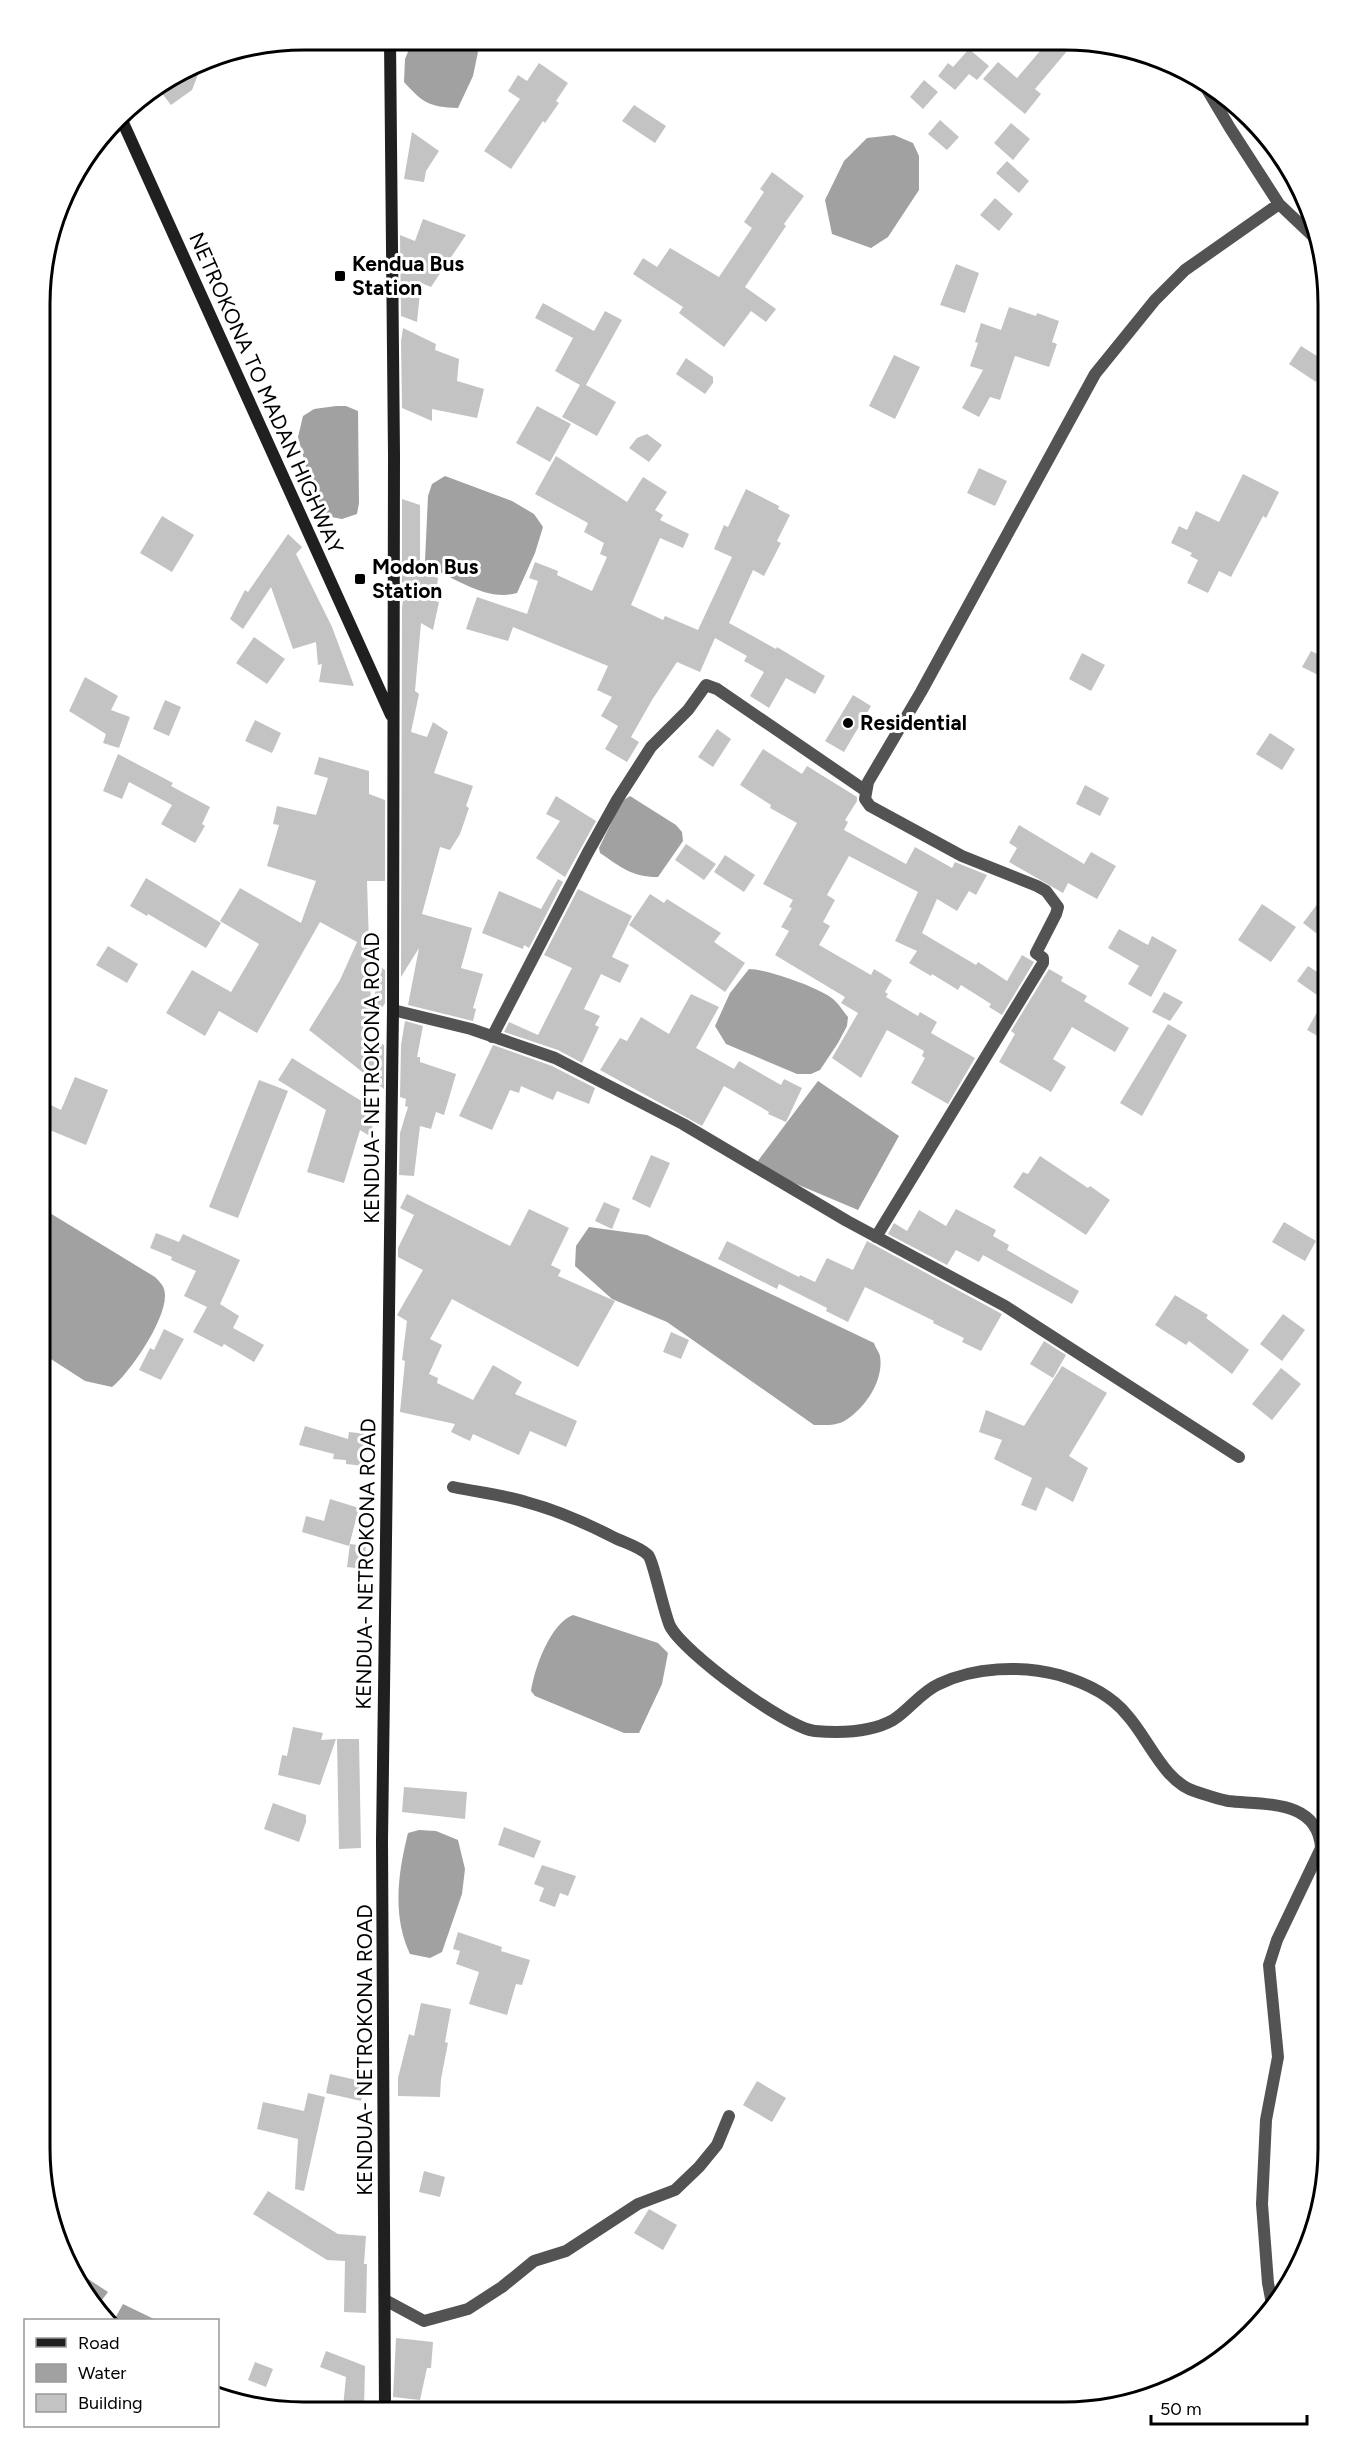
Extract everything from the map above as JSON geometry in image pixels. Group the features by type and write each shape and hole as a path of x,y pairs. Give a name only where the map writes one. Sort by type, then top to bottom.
{"main road":[{"name":"KENDUA- NETROKONA ROAD","path":"385,2402 382,1841 393,1010 393,316 390,50"},
{"name":"NETROKONA TO MADAN HIGHWAY","path":"124,124 392,718"}],"street":[{"path":"1210,96 1279,204 1307,230"},
{"path":"876,1237 1043,963 1043,958 1036,953 1058,907 1046,891 1037,885 962,856 870,806 865,799 866,791 877,766 921,693 1095,374 1155,300 1185,270 1279,204"},
{"path":"492,1036 617,801 651,747 688,710 702,688 706,686 717,689 866,791"},
{"path":"393,1010 492,1036 555,1058 682,1124 876,1237 1005,1306 1239,1457"},
{"path":"453,1487 527,1502 602,1531 646,1553 652,1560 657,1585 671,1628 697,1657 784,1720 810,1730 852,1733 892,1721 938,1684 980,1671 1019,1669 1058,1675 1094,1689 1125,1712 1147,1740 1160,1764 1172,1778 1192,1791 1224,1800 1288,1807 1301,1813 1310,1821 1318,1835"},
{"path":"1270,2295 1263,2204 1266,2120 1278,2057 1269,1965 1277,1940 1318,1854"},
{"path":"385,2300 424,2321 468,2309 502,2287 534,2261 566,2251 638,2204 675,2190 699,2167 717,2145 729,2116"}],"water":[{"path":"409,50 476,50 478,52 473,76 458,108 433,105 416,95 404,82 405,59"},
{"path":"894,135 913,143 919,156 919,190 888,237 871,248 832,234 825,200 844,161 867,138"},
{"path":"346,406 358,411 359,503 357,514 342,519 326,516 316,504 298,437 303,416 314,409"},
{"path":"445,476 512,501 534,514 543,527 535,553 517,593 506,595 483,592 428,566 425,561 428,496 432,484"},
{"path":"630,796 676,825 682,832 683,841 658,877 633,873 600,853 599,848 622,801"},
{"path":"749,969 780,976 817,990 833,999 848,1017 847,1026 820,1070 811,1074 797,1074 726,1044 715,1026 730,993"},
{"path":"818,1081 899,1136 858,1210 754,1166"},
{"path":"50,1213 155,1277 163,1287 165,1299 156,1326 120,1380 112,1387 85,1381 50,1358"},
{"path":"589,1227 647,1235 874,1343 881,1365 872,1392 860,1408 846,1420 835,1424 814,1425 667,1322 612,1299 575,1266 576,1246"},
{"path":"573,1615 658,1643 668,1653 662,1684 639,1733 624,1733 535,1696 531,1691 545,1647 557,1627"},
{"path":"419,1830 436,1831 458,1840 465,1869 462,1894 442,1952 430,1958 410,1954 404,1940 399,1910 399,1879 408,1833"},
{"path":"84,2276 108,2292 101,2301"},
{"path":"123,2304 154,2319 116,2319"}],"building":[{"path":"968,50 989,66 977,80 969,74 955,90 938,76 948,63 953,67"},
{"path":"1041,50 1068,50 1035,89 1041,94 1025,114 983,79 998,62 1017,78"},
{"path":"539,63 568,83 556,101 559,103 545,123 543,121 511,169 484,151 520,99 508,91 518,75 527,81"},
{"path":"199,72 192,90 171,105 161,93"},
{"path":"924,80 938,92 923,109 910,97"},
{"path":"634,105 666,126 655,143 622,121"},
{"path":"940,120 959,137 947,150 928,134"},
{"path":"1011,123 1030,139 1013,160 994,143"},
{"path":"412,132 439,151 426,171 424,182 404,179"},
{"path":"1007,161 1029,181 1019,193 996,173"},
{"path":"772,172 804,196 745,287 776,309 766,322 751,311 724,347 679,313 683,307 633,274 643,258 657,267 670,248 719,277 752,228 744,222 764,192 760,189"},
{"path":"995,198 1013,214 999,231 980,215"},
{"path":"423,219 466,235 431,287 421,283 417,322 401,316 400,235 415,241"},
{"path":"956,264 979,273 965,313 940,305"},
{"path":"543,303 594,331 605,311 622,320 586,385 616,402 597,436 562,417 580,385 555,371 573,338 535,318"},
{"path":"1009,307 1059,321 1052,342 1057,344 1049,367 1015,356 1000,400 990,397 979,417 962,408 983,370 970,366 978,343 975,342 981,323 1001,330"},
{"path":"403,328 436,344 435,350 459,359 457,381 484,389 477,418 432,409 432,421 402,408 401,341"},
{"path":"1301,346 1318,357 1318,379 1316,382 1289,364"},
{"path":"894,355 920,367 895,419 869,406"},
{"path":"686,358 713,377 713,383 705,394 676,374"},
{"path":"537,406 571,424 550,462 516,443"},
{"path":"647,434 662,445 649,462 629,448 637,438"},
{"path":"556,456 627,502 643,477 667,492 655,510 663,515 660,520 689,534 683,548 660,538 631,605 663,620 665,616 698,630 732,557 714,549 724,525 728,527 746,489 779,506 778,509 790,515 777,541 781,543 764,576 753,570 729,623 776,649 777,647 825,676 815,694 786,678 769,708 750,696 764,672 744,661 747,656 715,638 700,672 677,662 631,737 639,742 627,762 605,749 618,726 601,716 612,697 597,690 608,666 513,627 508,641 466,629 477,597 527,614 538,581 529,578 535,562 558,571 557,575 592,591 607,557 600,554 604,543 584,532 588,523 535,494"},
{"path":"979,468 1007,481 995,506 967,493"},
{"path":"1243,474 1279,492 1266,518 1263,516 1231,577 1219,571 1208,593 1187,583 1198,560 1190,556 1192,553 1171,543 1179,526 1187,530 1196,511 1219,522"},
{"path":"402,499 420,505 420,572 438,578 435,601 439,602 433,630 421,623 415,691 419,694 411,732 427,737 433,722 448,732 434,773 473,786 466,806 469,808 460,834 450,850 440,847 422,914 472,928 461,968 483,974 473,1008 476,1009 473,1021 408,1005 419,948 401,977 402,608 405,584 402,582"},
{"path":"162,516 194,535 172,572 140,553"},
{"path":"288,534 302,547 296,554 332,627 354,686 319,682 322,664 318,665 316,642 293,649 271,587 243,629 230,619 245,590 248,592"},
{"path":"254,637 285,659 267,684 236,663"},
{"path":"1311,651 1318,654 1318,675 1302,667"},
{"path":"1082,653 1105,665 1091,691 1069,679"},
{"path":"85,677 118,696 111,710 130,717 119,748 103,743 106,734 69,711"},
{"name":"Residential","path":"853,695 871,706 844,752 825,741"},
{"path":"165,700 181,707 169,736 153,729"},
{"path":"255,720 281,733 272,753 245,741"},
{"path":"717,729 731,739 713,767 698,757"},
{"path":"1270,733 1295,749 1282,770 1256,754"},
{"path":"763,749 802,774 807,766 857,797 857,801 845,820 848,822 844,830 906,864 915,847 952,868 955,862 987,875 976,895 969,891 957,911 937,899 922,933 976,965 978,962 1007,981 1022,955 1034,962 1002,1015 989,1007 991,1004 961,985 958,990 932,974 931,976 909,963 917,951 895,941 918,892 849,856 827,895 835,900 823,922 830,926 819,945 871,975 874,969 892,980 885,992 888,994 886,997 918,1016 920,1012 937,1022 931,1033 975,1058 948,1104 911,1083 925,1058 922,1056 924,1051 887,1030 861,1078 832,1058 858,1013 841,1003 845,997 775,955 789,931 781,927 792,908 789,907 793,900 763,884 797,823 770,808 771,805 740,785"},
{"path":"118,754 173,783 171,786 210,807 202,824 205,826 195,843 161,824 172,805 129,782 122,799 103,791"},
{"path":"319,757 369,771 369,794 385,800 385,881 367,881 371,1008 382,968 385,970 385,1003 366,1033 384,1045 384,1089 309,1030 340,980 357,942 320,922 257,1033 219,1011 205,1036 166,1013 192,970 231,992 259,944 220,921 240,888 301,923 316,881 267,866 279,825 273,824 277,806 316,815 328,778 314,774"},
{"path":"1085,785 1109,798 1100,816 1076,804"},
{"path":"556,796 596,821 565,877 536,858 560,821 546,814"},
{"path":"1019,825 1084,864 1091,852 1116,866 1097,899 1068,883 1063,893 1009,862 1017,848 1009,843"},
{"path":"686,844 716,864 704,880 675,860"},
{"path":"725,855 755,875 744,892 714,872"},
{"path":"146,878 221,923 206,948 130,906"},
{"path":"558,879 563,882 529,948 524,945 523,949 482,933 499,891 541,909"},
{"path":"578,889 632,916 612,957 629,965 620,983 601,974 584,1009 600,1016 595,1025 599,1027 582,1063 558,1050 504,1032 509,1022 538,1035 572,968 544,955"},
{"path":"650,894 664,903 667,899 721,933 714,942 745,963 725,992 629,925"},
{"path":"1318,903 1318,934 1303,923"},
{"path":"1262,904 1296,927 1271,962 1238,940"},
{"path":"1119,929 1148,945 1152,936 1177,950 1151,997 1128,984 1139,966 1108,948"},
{"path":"108,946 138,964 127,983 96,965"},
{"path":"1308,966 1318,972 1318,996 1297,981"},
{"path":"1049,969 1063,977 1061,981 1087,996 1084,1001 1129,1028 1115,1052 1072,1027 1053,1059 1066,1067 1051,1092 999,1062 1015,1034 1011,1031"},
{"path":"1164,992 1183,1002 1170,1021 1152,1012"},
{"path":"691,994 719,1007 696,1048 734,1069 739,1061 781,1085 784,1079 802,1088 786,1122 768,1114 769,1112 724,1086 702,1126 600,1070 620,1038 627,1041 641,1017 669,1034"},
{"path":"1318,1011 1318,1036 1307,1030"},
{"path":"405,1021 423,1026 417,1057 420,1057 420,1062 456,1074 444,1115 436,1112 431,1129 420,1126 414,1176 399,1175 400,1133 408,1107 405,1106 406,1099 400,1097 401,1045"},
{"path":"1168,1024 1187,1035 1142,1116 1120,1103"},
{"path":"493,1045 552,1066 595,1088 589,1104 557,1091 553,1100 521,1086 519,1093 510,1090 492,1130 459,1116"},
{"path":"292,1058 371,1107 373,1138 360,1130 344,1183 307,1172 326,1110 278,1080"},
{"path":"75,1077 108,1090 86,1145 50,1130 50,1105 61,1110"},
{"path":"259,1080 288,1091 238,1218 209,1207"},
{"path":"651,1155 670,1163 650,1208 632,1199"},
{"path":"1040,1156 1110,1200 1086,1235 1013,1187 1023,1172 1028,1174"},
{"path":"407,1194 510,1246 529,1209 569,1228 551,1265 561,1270 558,1276 615,1301 578,1367 452,1299 430,1339 442,1345 429,1374 438,1378 437,1383 473,1400 493,1365 522,1382 515,1394 577,1421 566,1447 530,1431 519,1455 473,1434 470,1441 451,1432 455,1424 400,1412 405,1361 402,1360 407,1321 397,1315 423,1270 398,1257 398,1248 414,1215 400,1208"},
{"path":"604,1202 620,1209 612,1229 595,1221"},
{"path":"956,1209 996,1230 993,1236 1009,1245 1007,1250 1079,1291 1072,1304 983,1255 979,1262 956,1250 947,1265 888,1234 894,1223 907,1231 919,1210 946,1226"},
{"path":"1284,1222 1316,1241 1305,1261 1272,1242"},
{"path":"156,1233 179,1242 183,1234 240,1260 220,1304 239,1316 233,1328 264,1345 254,1362 224,1344 222,1347 193,1332 207,1307 184,1296 196,1271 150,1248"},
{"path":"727,1241 799,1277 800,1275 815,1282 827,1258 853,1270 867,1241 1002,1314 981,1351 962,1342 964,1338 933,1323 934,1321 865,1287 848,1322 826,1311 827,1308 779,1284 777,1289 718,1259"},
{"path":"1175,1295 1208,1315 1206,1318 1249,1350 1232,1374 1189,1341 1186,1345 1155,1325"},
{"path":"1283,1314 1305,1330 1282,1361 1260,1344"},
{"path":"164,1329 184,1339 161,1380 139,1370 150,1348 154,1350"},
{"path":"671,1332 689,1340 681,1359 663,1352"},
{"path":"1044,1341 1066,1355 1053,1378 1030,1364"},
{"path":"1062,1366 1107,1393 1069,1456 1088,1468 1073,1502 1046,1487 1036,1511 1021,1505 1032,1478 994,1459 1002,1440 979,1432 986,1410 1024,1426"},
{"path":"1281,1368 1301,1384 1272,1420 1252,1404"},
{"path":"305,1426 348,1439 349,1432 367,1434 364,1466 346,1464 346,1460 333,1459 334,1454 299,1445"},
{"path":"330,1499 359,1508 349,1546 302,1532 306,1516 324,1521"},
{"path":"350,1544 366,1546 363,1569 347,1567"},
{"path":"293,1727 323,1733 321,1740 336,1739 320,1785 278,1775 282,1755 287,1756"},
{"path":"337,1739 359,1739 361,1848 339,1849"},
{"path":"404,1787 467,1792 465,1819 402,1812"},
{"path":"273,1803 306,1815 299,1842 264,1829"},
{"path":"504,1827 541,1841 534,1858 498,1845"},
{"path":"542,1865 576,1876 568,1896 560,1893 555,1907 539,1901 544,1888 534,1884"},
{"path":"458,1932 502,1947 501,1951 530,1960 522,1985 516,1984 507,2015 469,2004 479,1972 456,1964 460,1951 453,1949"},
{"path":"421,2003 451,2009 445,2042 448,2043 440,2097 398,2096 398,2078 409,2034 414,2036"},
{"path":"330,2074 365,2082 361,2101 326,2093"},
{"path":"757,2081 786,2098 772,2122 743,2105"},
{"path":"308,2093 325,2097 304,2191 295,2189 298,2139 257,2129 263,2102 304,2111"},
{"path":"424,2171 445,2177 440,2197 419,2192"},
{"path":"268,2191 338,2234 366,2236 364,2264 367,2264 366,2313 344,2312 345,2261 327,2260 253,2214"},
{"path":"649,2209 677,2225 663,2250 634,2233"},
{"path":"396,2338 433,2342 431,2368 427,2368 420,2400 393,2397"},
{"path":"326,2351 365,2366 364,2402 344,2402 346,2377 320,2367"},
{"path":"255,2362 273,2369 266,2387 248,2380"}],"place":[{"name":"Kendua Bus Station","path":"340,276"},
{"name":"Modon Bus Station","path":"360,579"},
{"name":"Residential","path":"848,723"}]}
